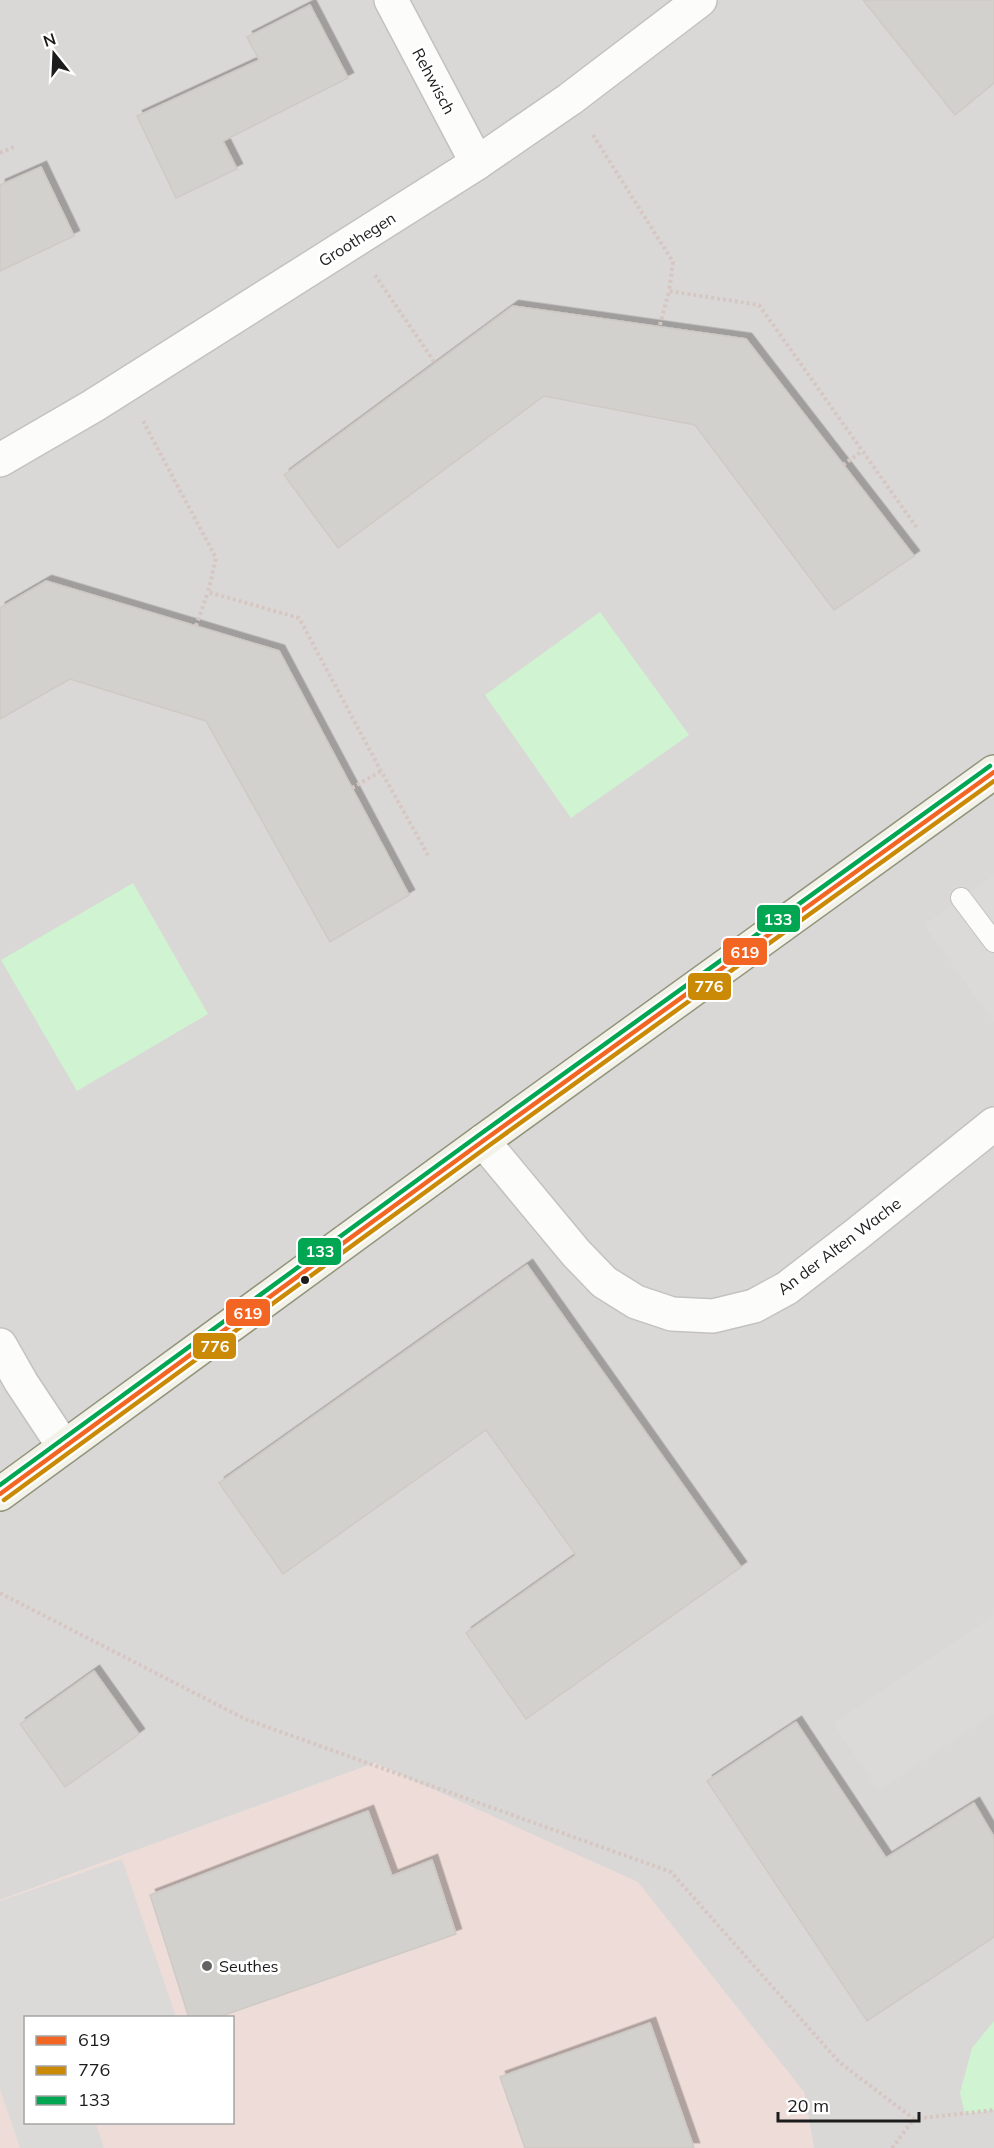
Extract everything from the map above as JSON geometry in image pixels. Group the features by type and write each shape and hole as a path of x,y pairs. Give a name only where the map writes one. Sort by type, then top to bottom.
{"main road":[{"path":"0,1494 994,772"}],"street":[{"name":"Rehwisch","path":"391,0 477,163"},
{"name":"Groothegen","path":"0,460 124,386 477,163 570,99 700,0"},
{"name":"An der Alten Wache","path":"483,1141 576,1253 604,1282 636,1302 672,1314 713,1316 754,1306 787,1288 994,1124"},
{"path":"0,1345 21,1382 64,1447"}],"lane":[{"path":"961,898 994,942"}],"path":[{"path":"570,99 673,262 669,291 660,326"},
{"path":"0,153 14,147"},
{"path":"353,242 435,363"},
{"path":"669,291 759,305 917,528"},
{"path":"124,386 216,558 208,592 196,626"},
{"path":"843,465 862,451"},
{"path":"208,592 299,618 429,857"},
{"path":"352,788 381,771"},
{"path":"0,1593 245,1719 670,1872 839,2062 914,2119 994,2110"},
{"path":"892,2148 914,2119"}],"shaded area":[{"path":"0,0 994,0 994,2148 814,2148 804,2092 375,1763 0,1900"},
{"path":"994,875 994,1023 924,925"},
{"path":"994,1615 994,1713 879,1791 833,1724"},
{"path":"375,1763 638,1882 804,2092 814,2148 0,2148 0,1900"},
{"path":"122,1859 176,2016 24,2016 24,2124 96,2124 104,2148 20,2148 0,2089 0,1901"}],"green space":[{"path":"600,612 689,735 571,818 485,695"},
{"path":"133,883 208,1014 77,1091 1,960"},
{"path":"994,2021 994,2110 965,2114 960,2093 972,2048"}],"building":[{"path":"863,0 994,0 994,83 955,115"},
{"path":"310,5 348,78 223,141 237,169 176,198 137,116 259,60 247,37"},
{"path":"41,167 74,236 0,271 0,185"},
{"path":"513,306 746,339 914,556 834,610 695,425 544,396 338,548 284,475"},
{"path":"46,581 279,651 409,895 330,942 206,721 70,679 0,719 0,608"},
{"path":"527,1265 741,1567 526,1719 466,1633 576,1555 486,1430 283,1574 219,1483"},
{"path":"94,1671 139,1734 65,1787 20,1724"},
{"path":"796,1722 886,1858 974,1803 994,1837 994,1937 867,2021 707,1781"},
{"path":"368,1811 392,1876 432,1860 456,1934 222,2016 188,2016 150,1895"},
{"path":"650,2023 694,2148 525,2148 500,2077"}],"transit line":[{"name":"133","path":"0,1485 990,766"},
{"name":"619","path":"0,1494 994,772"},
{"name":"776","path":"4,1500 994,781"}],"place":[{"name":"Seuthes","path":"207,1966"}]}
